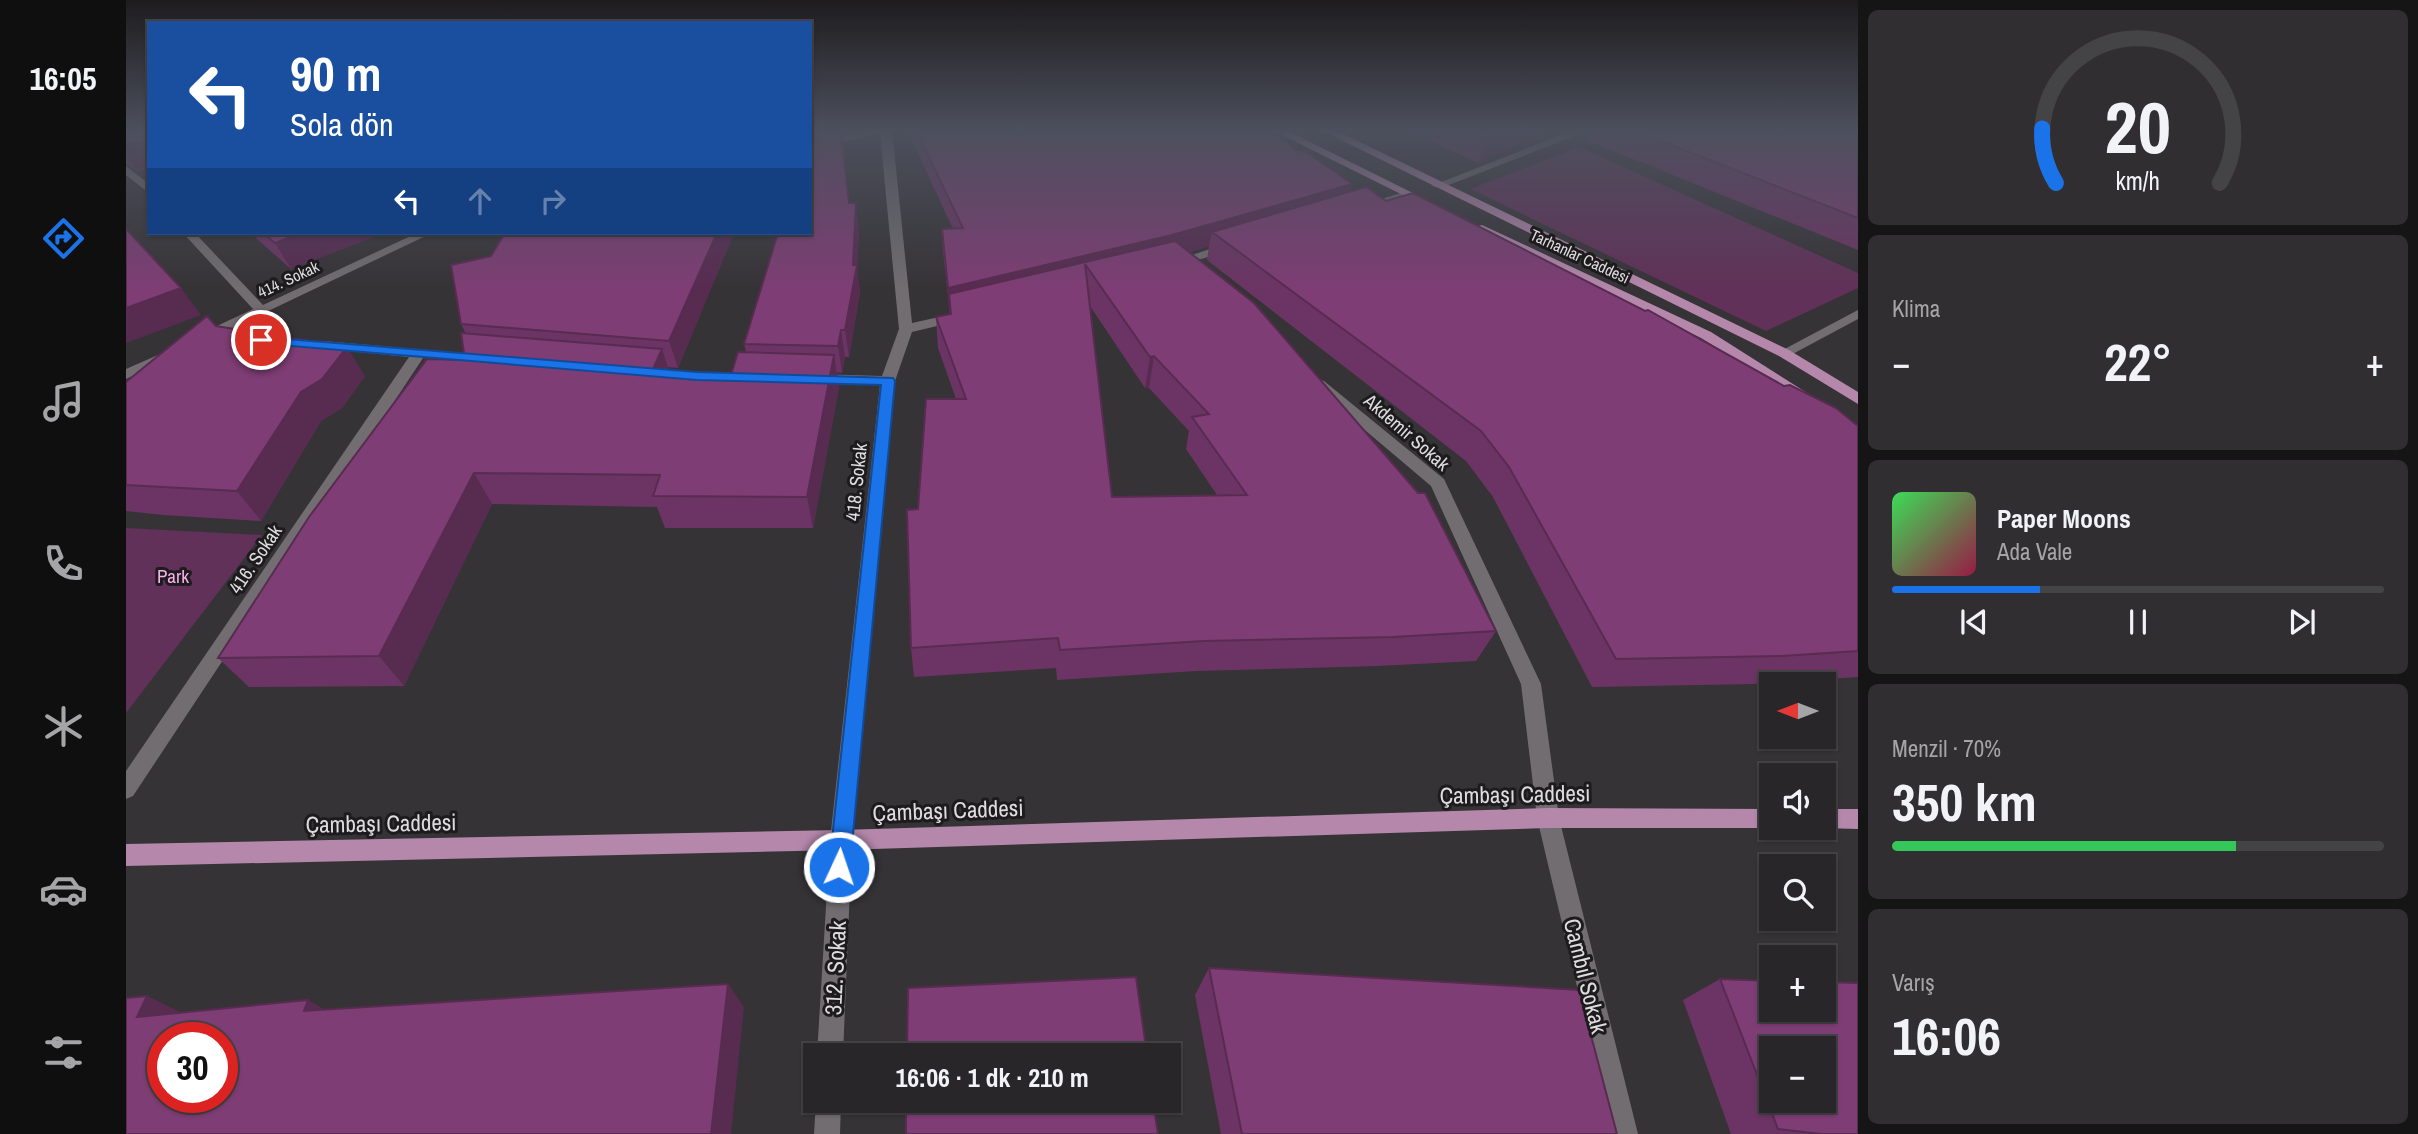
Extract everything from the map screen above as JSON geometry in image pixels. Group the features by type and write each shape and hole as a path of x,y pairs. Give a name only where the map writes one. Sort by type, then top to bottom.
{"main road":[{"path":"1385,183 1445,211"},
{"name":"Tarhanlar Caddesi","path":"1431,183 1784,353 1858,399"},
{"name":"Tarhanlar Caddesi","path":"1470,223 1706,335 1823,407"},
{"name":"Çambaşı Caddesi","path":"126,855 841,840 1548,818 1759,819"},
{"path":"1836,819 1858,819"}],"street":[{"name":"418. Sokak","path":"841,840 888,381 906,329 891,183"},
{"path":"1437,186 1445,183"},
{"path":"1342,213 1407,194"},
{"path":"191,235 262,311"},
{"name":"414. Sokak","path":"126,375 422,235"},
{"path":"1172,268 1238,244"},
{"path":"906,329 973,313"},
{"path":"1784,353 1858,314"},
{"path":"196,342 234,338"},
{"path":"313,345 500,360"},
{"name":"416. Sokak","path":"126,789 419,353"},
{"path":"634,370 724,376"},
{"name":"Akdemir Sokak","path":"1311,377 1438,483 1531,684 1548,818"},
{"path":"806,379 888,381"},
{"name":"Cambıl Sokak","path":"1548,818 1625,1134"},
{"name":"312. Sokak","path":"831,1043 841,840"},
{"path":"827,1134 828,1113"}],"green space":[{"path":"1486,183 1659,183 1858,273 1858,288 1766,331 1470,189"},
{"name":"Park","path":"126,528 262,535 126,713"}],"building":[{"path":"812,183 847,183 849,203 856,203 853,265 857,265 845,330 841,330 838,346 744,344 777,235 812,235"},
{"path":"941,183 1352,184 1172,235 948,288 942,229 963,228"},
{"path":"1768,183 1858,183 1858,218"},
{"path":"1366,187 1386,201 1413,193 1645,311 1648,310 1784,386 1790,385 1836,408 1858,426 1858,651 1782,656 1616,659 1509,467 1481,431 1212,232"},
{"path":"126,229 181,288 126,308"},
{"path":"265,235 296,235 275,243"},
{"path":"504,235 716,235 669,341 461,324 451,265 491,256"},
{"path":"1175,241 1254,303 1418,493 1425,493 1496,631 1393,637 1204,641 1060,650 1058,638 911,648 907,510 918,509 926,399 966,399 936,317 951,314 949,294","holes":["1085,264 1150,357 1154,356 1209,414 1192,417 1247,495 1112,497"]},
{"path":"207,316 216,326 347,347 322,379 301,392 237,491 126,485 126,382"},
{"path":"461,333 662,349 651,374 731,375 738,352 834,355 807,497 653,496 660,475 474,473 379,656 218,658 309,517 427,359 465,360"},
{"path":"1209,968 1579,990 1617,1134 1242,1134"},
{"path":"1136,977 1145,1043 907,1043 908,988"},
{"path":"1720,979 1759,981 1759,1022 1836,1022 1836,982 1858,983 1858,1134 1821,1134 1778,1129 1772,1113 1836,1113 1836,1036 1759,1036 1759,1080"},
{"path":"728,984 711,1134 126,1134 126,998 147,996 137,1017 308,1000 304,1011"},
{"path":"906,1113 1155,1113 1158,1134 906,1134"}],"route":[{"path":"261,340 697,376 888,381 839,867"}]}
